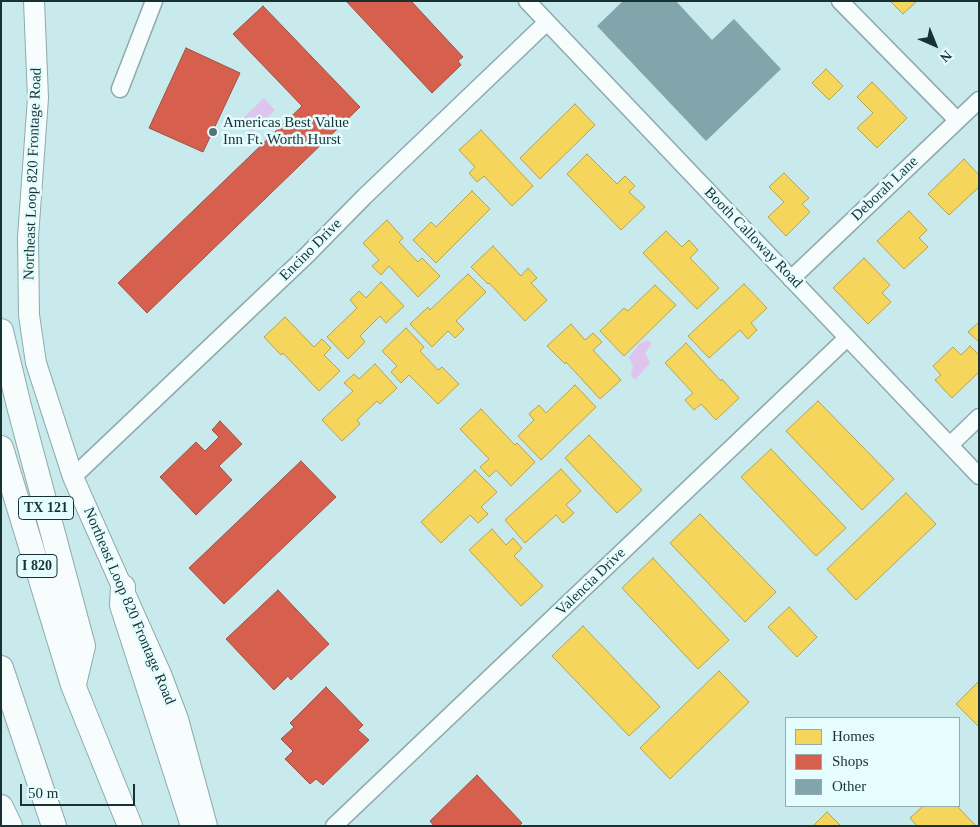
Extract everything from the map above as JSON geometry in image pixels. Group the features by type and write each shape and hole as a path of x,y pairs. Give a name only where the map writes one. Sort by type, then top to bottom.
{"highway":[{"name":"TX 121","path":"1,331 83,646 73,685"},
{"name":"I 820","path":"1,448 73,685 130,826"},
{"path":"123,587 122,605 193,826"},
{"path":"1,668 54,826"},
{"path":"1,807 10,826"}],"main road":[{"name":"Northeast Loop 820 Frontage Road","path":"34,1 38,98 28,237 29,315 36,363 73,477 161,674 178,719 207,826"}],"street":[{"path":"120,89 154,1"},
{"name":"Booth Calloway Road","path":"527,1 979,476"},
{"path":"840,1 957,120"},
{"name":"Encino Drive","path":"73,477 301,261 364,197 547,22"},
{"name":"Deborah Lane","path":"791,279 979,100"},
{"name":"Valencia Drive","path":"334,826 847,338"},
{"path":"950,445 979,417"}],"shaded area":[{"path":"264,98 275,110 251,133 240,121"},
{"path":"647,340 651,342 645,353 650,363 635,380 632,377 633,367 629,357 639,344"}],"building: Homes":[{"path":"890,1 917,1 903,14"},
{"path":"826,69 843,86 829,100 812,83"},
{"path":"872,82 907,118 877,148 857,128 873,113 857,97"},
{"path":"575,104 595,125 540,179 520,158"},
{"path":"481,130 533,186 512,206 484,176 477,182 469,173 475,167 459,150"},
{"path":"587,154 617,184 625,176 635,186 629,192 645,207 621,230 567,174"},
{"path":"964,159 979,175 979,187 949,215 928,194"},
{"path":"784,173 809,198 802,204 810,212 786,236 768,217 784,202 769,187"},
{"path":"472,191 490,209 436,263 413,240 431,222 436,227"},
{"path":"909,211 927,230 919,238 928,247 904,269 877,241"},
{"path":"387,220 403,238 399,242 418,262 422,258 440,276 418,297 389,266 381,275 372,266 379,260 363,243"},
{"path":"666,231 682,247 689,240 698,250 690,258 719,288 697,309 643,253"},
{"path":"493,246 521,276 528,268 537,278 531,283 547,300 525,321 471,267"},
{"path":"864,258 890,285 882,293 891,302 868,324 833,288"},
{"path":"468,274 486,292 456,321 464,329 455,338 448,331 432,347 410,324 428,307 430,310"},
{"path":"381,282 404,306 386,323 380,316 360,336 365,342 348,359 327,337 357,308 350,300 359,291 366,298"},
{"path":"744,284 767,308 751,323 757,330 748,339 740,330 709,358 688,336"},
{"path":"655,285 676,305 624,356 600,331 624,308 628,311"},
{"path":"285,317 314,347 322,339 331,348 324,355 340,371 319,391 283,353 281,355 264,337"},
{"path":"979,322 979,342 968,332"},
{"path":"571,324 585,340 593,333 602,342 593,350 621,380 600,399 566,362 565,364 547,346"},
{"path":"406,328 424,347 420,351 438,370 442,367 459,384 438,404 409,375 401,383 391,372 397,366 382,351"},
{"path":"686,343 739,398 716,420 701,404 694,410 685,400 693,393 665,363"},
{"path":"970,346 979,355 979,372 952,398 935,380 941,375 933,366 953,347 961,355"},
{"path":"375,364 397,388 380,404 377,401 357,420 360,424 342,441 322,420 353,391 344,383 354,374 359,379"},
{"path":"575,385 596,407 541,460 518,436 534,420 529,414 539,405 546,413"},
{"path":"818,401 894,479 862,510 786,431"},
{"path":"481,409 515,445 517,443 535,462 511,486 496,470 489,477 480,467 489,459 460,429"},
{"path":"589,435 642,490 617,513 565,458"},
{"path":"771,449 846,528 816,556 741,477"},
{"path":"561,469 581,491 566,505 574,513 563,523 556,515 525,543 505,520"},
{"path":"475,470 497,492 481,507 488,514 478,523 470,515 441,543 421,522"},
{"path":"906,493 936,524 856,600 827,569"},
{"path":"700,514 776,592 745,622 670,543"},
{"path":"492,529 506,545 513,538 522,548 514,556 543,586 521,606 469,550"},
{"path":"653,558 729,640 698,669 622,588"},
{"path":"789,607 817,637 797,657 768,627"},
{"path":"583,626 660,707 629,736 552,656"},
{"path":"719,671 749,702 670,779 640,748"},
{"path":"979,681 979,727 956,704"},
{"path":"922,807 958,807 976,826 917,826 910,818"},
{"path":"827,812 841,826 813,826"}],"building: Shops":[{"path":"346,1 411,1 463,57 458,61 461,65 432,93"},
{"path":"263,6 360,107 147,313 118,283 302,106 233,34"},
{"path":"186,48 240,73 203,152 149,128"},
{"path":"220,421 242,444 219,466 232,480 196,515 160,477 196,442 205,451 219,437 212,430"},
{"path":"301,461 336,497 224,604 189,568"},
{"path":"278,590 329,644 291,680 288,676 274,690 226,639"},
{"path":"326,687 363,725 358,730 369,740 323,785 316,779 310,784 285,759 293,751 281,739 294,727 290,723"},
{"path":"477,775 522,823 519,826 434,826 430,821"}],"building: Other":[{"path":"623,1 676,1 712,40 734,19 781,69 706,141 597,26"}],"place":[{"name":"Americas Best Value Inn Ft. Worth Hurst","path":"213,132"}]}
